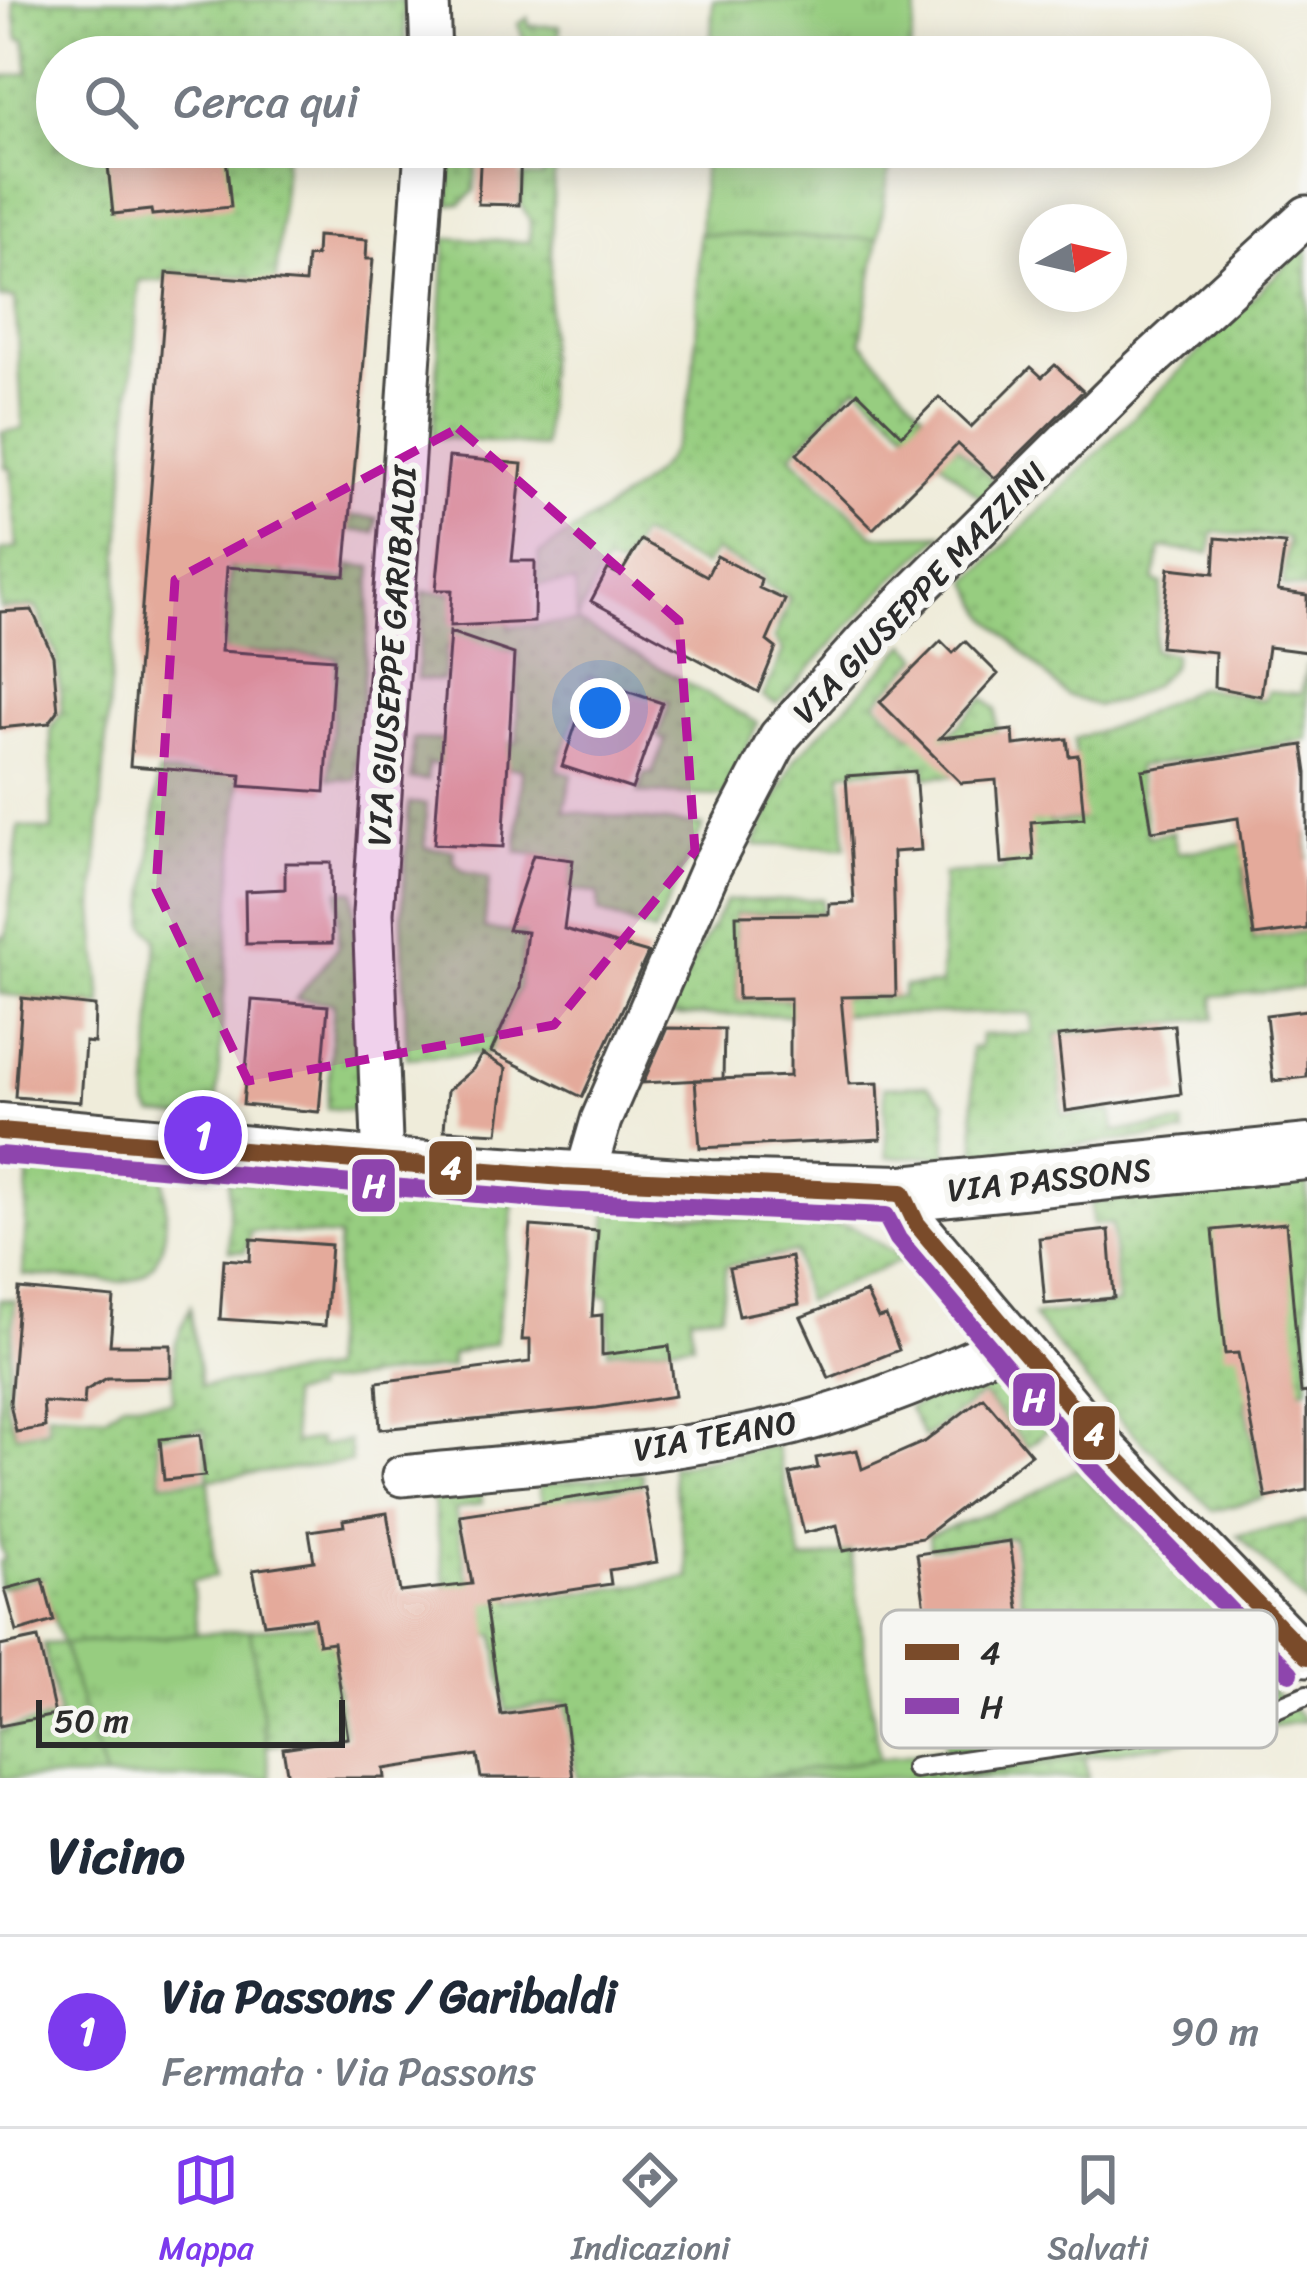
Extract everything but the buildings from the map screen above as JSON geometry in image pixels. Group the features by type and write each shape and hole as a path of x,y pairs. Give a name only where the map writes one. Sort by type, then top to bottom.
{"street":[{"path":"429,0 430,36"},
{"name":"VIA GIUSEPPE GARIBALDI","path":"383,1166 373,913 424,168"},
{"name":"VIA GIUSEPPE MAZZINI","path":"584,1179 602,1120 711,867 778,737 867,639 1126,381 1307,217"},
{"name":"VIA PASSONS","path":"0,1130 383,1166 710,1188 902,1193 1307,1152"},
{"path":"902,1193 916,1223 1014,1341 1109,1450 1263,1610"},
{"name":"VIA TEANO","path":"402,1476 670,1446 790,1425 900,1393 1014,1341"},
{"path":"1277,1625 1307,1656"}],"lane":[{"path":"1277,1708 1307,1695"},
{"path":"915,1768 1050,1748"}],"highlighted area":[{"path":"458,428 679,621 695,851 554,1025 248,1081 156,889 175,580"}],"green space":[{"path":"13,0 403,0 406,36 36,36 36,168 284,168 259,509 377,518 375,532 288,526 283,575 348,580 350,565 372,567 356,780 329,779 337,657 249,652 215,1121 153,1115 147,1107 157,939 145,924 158,773 215,776 251,277 166,271 164,281 139,280 94,908 102,1006 0,994 0,937 6,937 19,826 52,831 51,727 62,712 57,655 36,607 0,609 0,551 17,548 11,468 5,467 2,432 23,429 15,298 0,298 0,77 29,73 25,39 18,39"},
{"path":"713,0 918,0 912,36 711,36"},
{"path":"528,18 529,26 560,26 560,36 522,36 518,24"},
{"path":"451,168 476,168 474,191 462,203 449,204"},
{"path":"543,168 554,168 544,447 433,437 446,238 530,242 530,220 521,205 523,177 543,177"},
{"path":"703,168 890,168 878,239 700,234"},
{"path":"699,234 878,239 861,341 919,408 997,485 982,499 857,385 791,455 875,536 943,534 889,583 777,704 763,697 783,651 774,638 790,598 765,585 764,576 715,551 704,566 640,535 619,568 605,563 577,620 575,583 537,585 539,554 626,496 670,454 690,396"},
{"path":"1307,244 1307,589 1283,586 1288,538 1213,532 1210,553 1161,548 1154,581 1162,584 1153,650 1174,654 1172,667 1152,686 1120,701 1097,706 1066,695 988,617 969,581"},
{"path":"423,592 483,594 508,611 509,627 578,622 758,723 723,796 638,793 645,773 652,774 665,741 658,737 669,702 589,676 557,769 572,775 564,811 703,826 654,933 599,912 598,893 570,890 574,860 517,852 522,769 428,764 427,780 411,779 413,739 517,743 518,651 446,647 443,681 417,679"},
{"path":"907,644 920,657 876,702 911,736 937,727 949,735 984,698 996,710 997,741 951,745 952,776 926,777 925,765 841,772 846,847 754,845 795,759"},
{"path":"1307,664 1307,740 1137,767 1148,837 1173,832 1177,853 1307,835 1307,858 1243,868 1253,939 1307,932 1307,962 1301,963 1303,988 1214,996 1215,1018 1056,1034 1063,1115 1112,1111 1115,1131 1183,1124 1184,1134 976,1156 971,1048 980,1047 981,1035 1033,1033 1031,1013 663,1016 726,901 822,899 822,912 734,914 737,1001 902,997 904,986 941,985 943,874 1004,871 1000,790 1045,787 1049,823 1080,820 1074,739 1124,723 1199,687 1264,700 1268,691 1301,694"},
{"path":"409,803 426,804 425,848 453,850 455,864 464,871 489,878 484,929 525,934 519,988 488,1053 407,1058 402,917"},
{"path":"339,890 354,891 360,1111 327,1108 334,1003 296,999 338,947"},
{"path":"927,1085 945,1102 947,1156 887,1157 884,1087"},
{"path":"29,1161 163,1174 164,1239 151,1267 124,1282 23,1275"},
{"path":"229,1180 514,1203 495,1343 451,1355 451,1367 313,1385 313,1391 289,1395 294,1443 319,1439 320,1446 349,1441 351,1462 209,1479 215,1577 192,1581 197,1634 63,1644 105,1778 0,1778 0,1731 59,1717 43,1644 62,1643 40,1577 0,1588 0,1562 5,1559 0,1543 0,1299 15,1301 6,1404 16,1435 48,1429 48,1412 106,1416 124,1402 172,1402 175,1345 190,1307 201,1386 328,1370 339,1237 251,1231 245,1252 229,1251","holes":["204,1429 209,1479 162,1483 156,1435"]},
{"path":"1307,1181 1307,1388 1245,1401 1263,1498 1214,1511 1109,1409 1033,1316 1118,1304 1112,1224 1092,1225 1091,1202"},
{"path":"608,1209 851,1226 904,1259 805,1301 795,1252 726,1266 721,1313 690,1316 693,1343 608,1351 609,1297 600,1296"},
{"path":"996,1369 1047,1431 1028,1447 982,1394 924,1438 909,1408"},
{"path":"776,1445 802,1561 851,1552 879,1759 753,1778 577,1778 566,1702 506,1711 495,1635 435,1643 449,1610 432,1494 479,1487 482,1503 455,1510 467,1577 525,1569 510,1580 513,1602 690,1578 671,1467"},
{"path":"1077,1469 1218,1610 1023,1610 1013,1537 930,1548 929,1535 1019,1502"},
{"path":"642,1473 643,1484 569,1497 581,1568 555,1571 539,1485"},
{"path":"1307,1521 1307,1605 1238,1535"},
{"path":"379,1618 385,1654 333,1663 344,1734 267,1746 250,1630"},
{"path":"250,1630 271,1778 105,1778 62,1644"},
{"path":"1277,1695 1306,1721 1277,1726"},
{"path":"956,1748 1140,1748 956,1778 753,1778"},
{"path":"1085,1758 1088,1778 956,1778"}],"transit line":[{"name":"4","path":"0,1131 563,1177 902,1193"},
{"name":"H","path":"0,1155 562,1201 886,1216 898,1239 1091,1467 1229,1610"},
{"name":"4","path":"902,1193 916,1223 1109,1451 1263,1610"},
{"name":"4","path":"1277,1625 1307,1656"},
{"name":"H","path":"1277,1660 1290,1673"}],"place":[{"name":"Via Passons / Garibaldi","path":"203,1135"}]}
